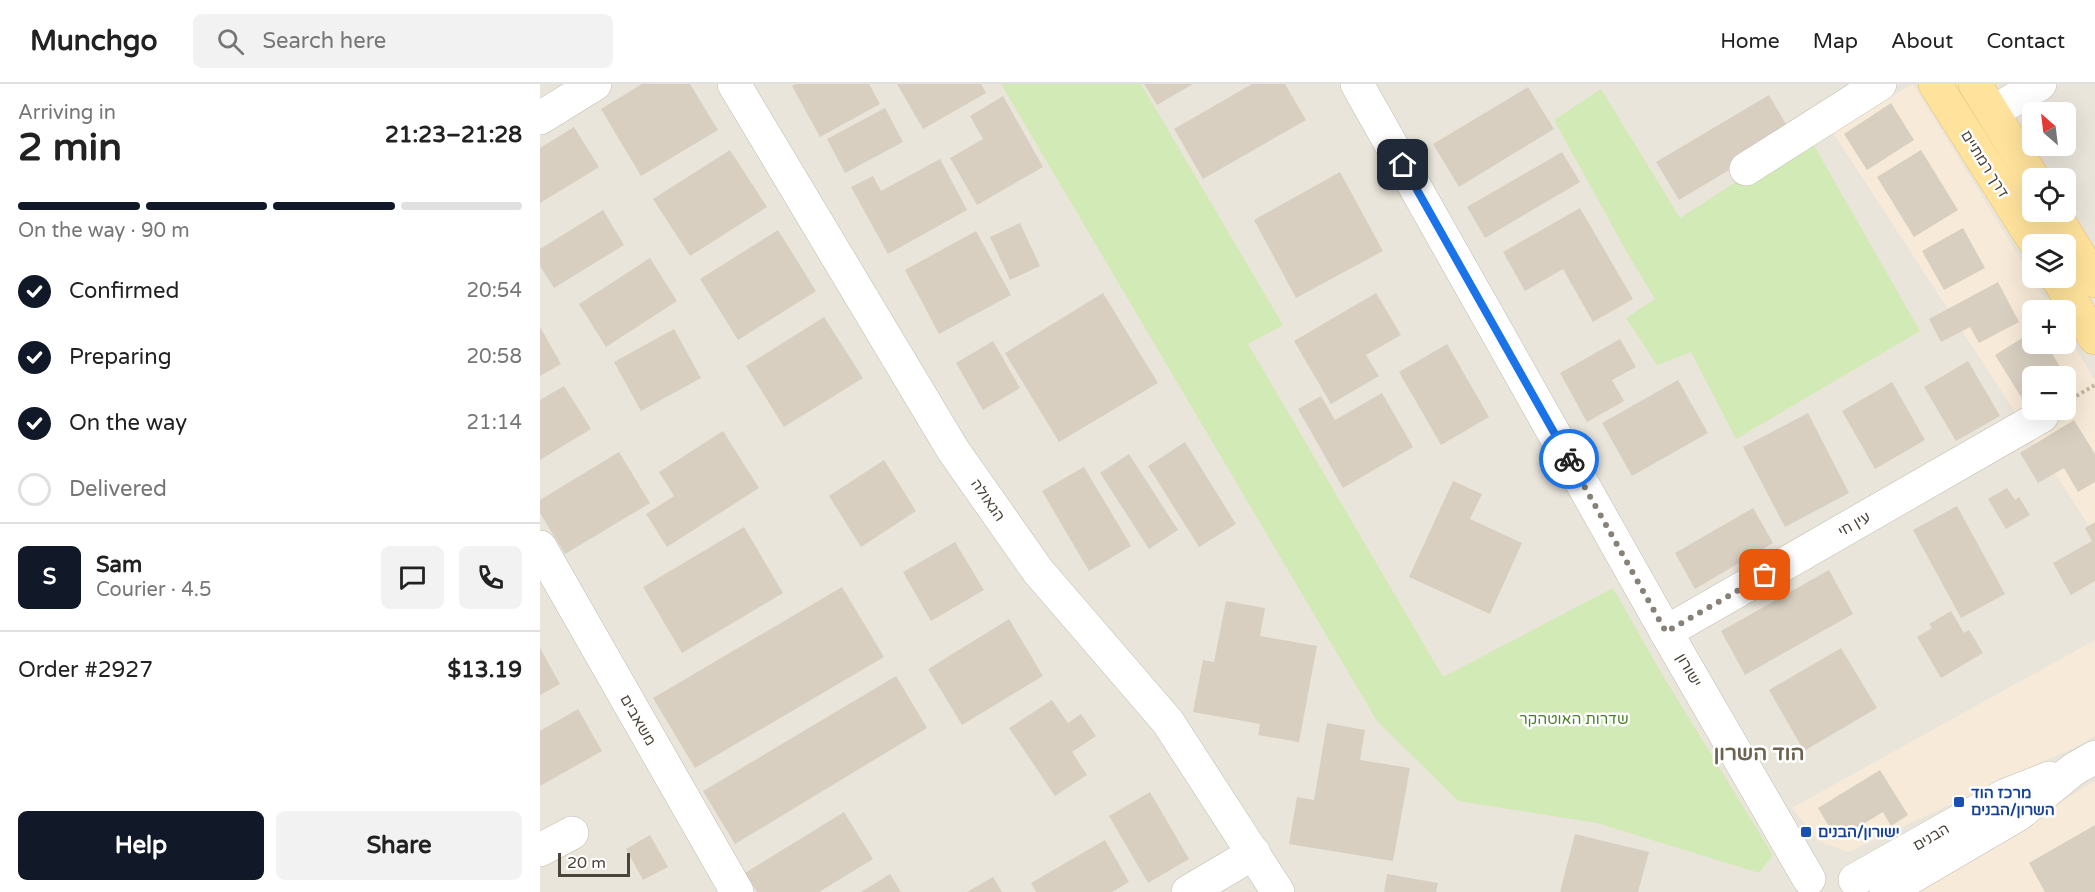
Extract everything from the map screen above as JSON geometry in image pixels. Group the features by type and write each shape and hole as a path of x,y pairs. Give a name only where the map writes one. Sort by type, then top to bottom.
{"main road":[{"name":"דרך רמתיים","path":"1935,84 2030,234"},
{"path":"1976,84 2027,168"},
{"path":"2059,222 2095,281"},
{"path":"2063,288 2095,338"}],"street":[{"path":"540,118 595,84"},
{"name":"הגאולה","path":"734,84 953,450 1038,571 1168,722 1278,892"},
{"name":"ישורון","path":"1357,84 1666,632 1802,886"},
{"path":"1746,169 1880,84"},
{"path":"1993,112 2040,84"},
{"name":"עין חי","path":"1666,632 2035,420"},
{"name":"משאבים","path":"540,548 550,589 737,892"},
{"name":"הבנים","path":"1859,886 2006,795 2084,763"},
{"name":"הבנים","path":"1886,892 2019,814 2084,763"},
{"path":"540,850 572,833"},
{"path":"1188,892 1254,853"},
{"path":"1802,886 1818,874 1832,872 1846,875 1859,886"}],"path":[{"path":"2076,396 2095,385"}],"shaded area":[{"name":"הוד השרון","path":"540,84 2095,84 2095,892 540,892"},
{"path":"1913,84 2022,261 2022,288 2038,288 2046,300 2022,300 2022,354 2076,354 2076,349 2095,381 2095,535 1832,131"},
{"path":"2095,640 2095,736 2084,743 1848,852 1818,841 1792,808"},
{"path":"2095,781 2095,892 1917,892"}],"green space":[{"name":"שדרות האוטהקר","path":"1001,84 1141,84 1283,325 1248,344 1443,677 1613,588 1663,676 1773,855 1759,873 1597,823 1458,801 1377,721"},
{"path":"1601,89 1680,218 1808,135 1920,331 1736,439 1691,352 1657,365 1626,318 1655,299 1554,120"}],"building":[{"path":"642,84 690,84 718,130 641,176 601,109"},
{"path":"795,84 869,84 880,104 820,137 792,86"},
{"path":"897,84 981,84 986,93 923,129"},
{"path":"1144,84 1193,84 1157,105"},
{"path":"1252,84 1285,84 1306,120 1203,179 1174,129"},
{"path":"1528,87 1554,129 1459,187 1433,144"},
{"path":"1769,95 1791,133 1679,200 1656,162"},
{"path":"1003,96 1043,167 977,205 950,158 983,139 970,116"},
{"path":"1891,103 1914,140 1867,170 1844,134"},
{"path":"885,108 903,142 845,173 827,139"},
{"path":"574,127 599,167 540,203 540,148"},
{"path":"730,150 767,207 690,256 653,199"},
{"path":"1921,150 1958,210 1914,237 1877,177"},
{"path":"1562,152 1580,182 1485,238 1467,207"},
{"path":"940,159 967,210 888,254 851,187 873,176 881,191"},
{"path":"1340,172 1383,251 1296,298 1254,220"},
{"path":"1580,208 1633,299 1593,322 1563,269 1525,291 1503,252"},
{"path":"603,210 624,245 554,288 540,266 540,249"},
{"path":"1020,223 1040,266 1010,280 990,237"},
{"path":"1963,228 1985,268 1944,290 1922,251"},
{"path":"778,230 816,291 738,340 700,279"},
{"path":"976,231 1011,295 939,334 905,270"},
{"path":"650,258 677,301 606,347 579,304"},
{"path":"1998,282 2019,322 1979,343 1970,327 1941,342 1929,319"},
{"path":"1103,293 1158,383 1059,442 1005,353"},
{"path":"1376,293 1401,335 1366,355 1379,376 1331,404 1294,341"},
{"path":"824,317 863,378 784,427 746,366"},
{"path":"540,327 561,364 540,376"},
{"path":"674,329 701,378 641,411 614,362"},
{"path":"2022,338 2022,354 2052,354 2060,366 2022,366 2022,399 1995,355"},
{"path":"1620,339 1636,367 1612,380 1624,401 1587,422 1560,373"},
{"path":"993,341 1020,388 983,410 956,363"},
{"path":"1447,344 1489,417 1441,445 1399,372"},
{"path":"1968,361 2000,416 1956,441 1924,387"},
{"path":"1678,380 1708,433 1632,476 1602,423"},
{"path":"1892,382 1925,440 1875,469 1842,411"},
{"path":"564,386 591,429 540,460 540,400"},
{"path":"1382,393 1413,447 1343,488 1298,409 1321,396 1335,420"},
{"path":"1808,413 1849,493 1785,527 1743,447"},
{"path":"2074,420 2095,454 2095,482 2078,492 2064,468 2038,483 2020,453"},
{"path":"723,431 759,488 667,547 646,514 674,496 659,472"},
{"path":"1185,442 1236,524 1199,547 1148,466"},
{"path":"619,452 650,503 565,554 540,513 540,500"},
{"path":"1129,454 1178,530 1149,549 1100,473"},
{"path":"884,460 916,511 861,547 829,496"},
{"path":"1084,467 1131,546 1089,571 1042,491"},
{"path":"1453,481 1482,494 1470,519 1522,543 1490,614 1409,577"},
{"path":"2007,488 2015,500 2019,497 2030,515 2006,529 1988,499"},
{"path":"1957,506 2005,594 1961,618 1913,530"},
{"path":"1753,508 1773,543 1695,589 1675,553"},
{"path":"2095,522 2095,581 2071,595 2053,563 2092,541 2085,528"},
{"path":"744,527 783,593 682,653 643,587"},
{"path":"955,542 984,590 931,621 903,572"},
{"path":"1829,570 1853,614 1745,675 1721,631"},
{"path":"842,587 884,657 695,768 653,698"},
{"path":"1226,601 1265,608 1260,636 1317,646 1299,742 1258,735 1260,724 1193,712 1203,660 1214,662"},
{"path":"1951,611 1964,633 1969,630 1983,653 1941,678 1917,637 1932,628 1929,624"},
{"path":"1009,619 1043,676 962,725 928,669"},
{"path":"540,648 560,684 540,695"},
{"path":"1841,648 1877,708 1804,751 1769,690"},
{"path":"896,676 927,728 735,844 703,791"},
{"path":"1052,700 1068,723 1081,714 1096,736 1072,752 1087,775 1055,796 1009,728"},
{"path":"578,709 602,751 540,786 540,731"},
{"path":"1327,723 1365,730 1360,760 1410,768 1393,861 1289,844 1297,797 1314,800"},
{"path":"1880,770 1908,815 1891,826 1883,812 1837,840 1818,808"},
{"path":"1150,792 1189,859 1148,883 1109,816"},
{"path":"844,812 873,859 819,892 757,892 745,873"},
{"path":"2095,825 2095,892 2045,892 2029,863"},
{"path":"1575,834 1649,852 1638,892 1560,892"},
{"path":"650,835 668,867 643,880 626,849"},
{"path":"1105,840 1129,882 1112,892 1036,892 1031,883"},
{"path":"890,874 901,892 861,892"},
{"path":"1387,874 1438,883 1436,892 1384,892"},
{"path":"993,877 1002,892 967,892"}],"way so far":[{"path":"1569,459 1666,632 1765,575"}],"place":[{"name":"מרכז הוד השרון/הבנים","path":"1959,802"},
{"name":"ישורון/הבנים","path":"1806,832"}],"district":[{"name":"הוד השרון","path":"1759,753"}],"route":[{"path":"1403,165 1569,459"}]}
